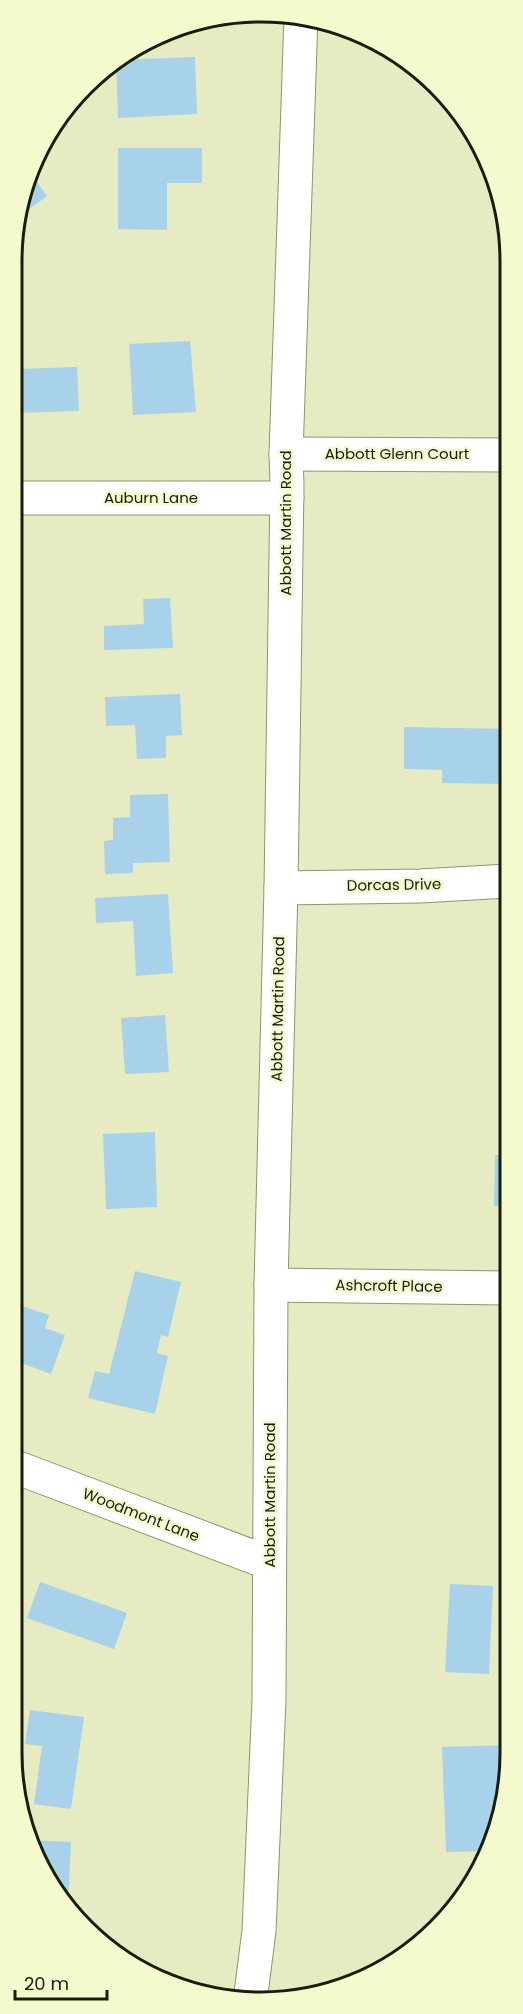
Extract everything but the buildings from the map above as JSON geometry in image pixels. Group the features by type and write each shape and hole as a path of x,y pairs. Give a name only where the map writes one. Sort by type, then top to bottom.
{"main road":[{"name":"Abbott Martin Road","path":"250,1991 259,1931 269,1700 272,1285 281,888 286,454 301,26"},
{"name":"Abbott Glenn Court","path":"286,454 500,455"},
{"name":"Auburn Lane","path":"22,498 287,498"},
{"name":"Dorcas Drive","path":"281,888 420,886 500,881"},
{"name":"Ashcroft Place","path":"272,1285 500,1288"},
{"name":"Woodmont Lane","path":"22,1469 269,1563"}]}
